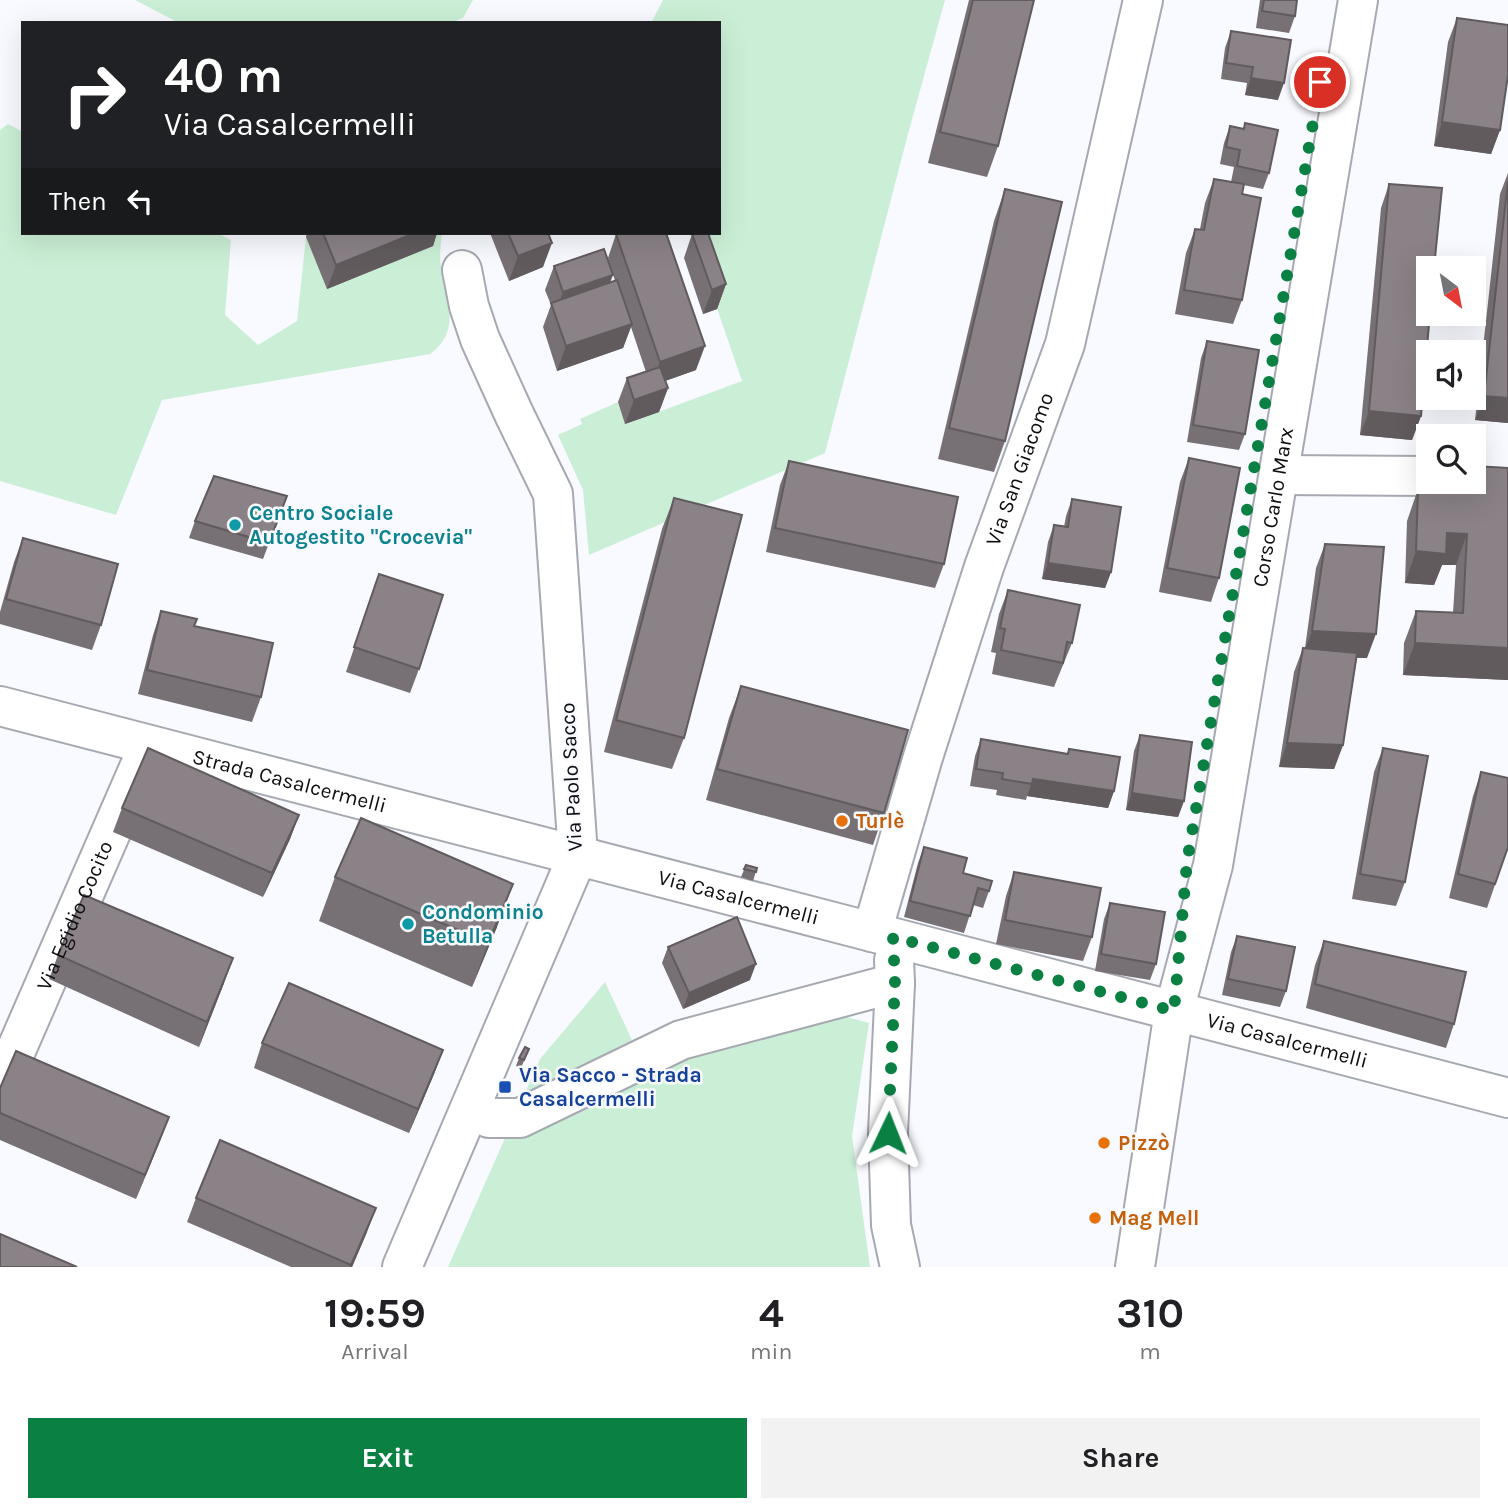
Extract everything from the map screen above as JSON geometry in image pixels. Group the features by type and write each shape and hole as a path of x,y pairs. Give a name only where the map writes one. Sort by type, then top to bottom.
{"street":[{"name":"Via San Giacomo","path":"900,1267 891,1225 888,1133 895,983 883,934 923,757 984,567 1065,344 1143,0"},
{"name":"Corso Carlo Marx","path":"1135,1267 1174,1011 1187,862 1334,0"},
{"name":"Corso Carlo Marx","path":"1174,1011 1213,865 1358,0"},
{"name":"Via Paolo Sacco","path":"402,1267 578,855 553,494 480,339 469,306 462,270"},
{"path":"1279,475 1416,476"},
{"name":"Strada Casalcermelli","path":"0,706 578,855"},
{"name":"Via Egidio Cocito","path":"0,1087 149,745"},
{"name":"Via Casalcermelli","path":"578,855 1508,1098"},
{"path":"489,1118 520,1118 681,1040 895,983"}],"green space":[{"path":"135,0 473,0 463,18 455,21 175,21"},
{"path":"663,0 945,0 825,453 589,555 583,490 558,435 582,424 580,419 618,402 626,424 742,381 692,235 721,235 721,21 652,21"},
{"path":"8,124 21,131 21,235 221,235 231,240 225,315 258,345 297,321 306,237 442,235 440,262 450,313 446,335 430,354 162,400 116,515 0,481 0,130"},
{"path":"605,982 632,1040 671,1023 682,1045 818,1009 869,1023 852,1136 870,1267 448,1267 540,1059"}],"building":[{"path":"973,0 1034,0 998,146 940,132"},
{"path":"1264,0 1297,0 1295,16 1262,11"},
{"path":"1457,18 1508,25 1508,75 1500,130 1442,122"},
{"path":"1231,31 1291,40 1284,83 1251,78 1253,67 1226,63"},
{"path":"1245,123 1278,130 1269,173 1237,166 1240,150 1226,147 1230,126 1244,129"},
{"path":"1214,179 1244,184 1242,194 1261,198 1242,300 1184,290 1195,229 1204,230"},
{"path":"1508,181 1508,398 1486,396"},
{"path":"1389,184 1442,188 1435,256 1416,256 1416,326 1429,326 1428,340 1416,340 1416,410 1422,410 1421,416 1369,411"},
{"path":"1005,189 1062,202 1005,441 949,428"},
{"path":"324,235 410,235 336,265"},
{"path":"509,235 549,235 552,243 518,256"},
{"path":"616,235 667,235 705,346 660,362"},
{"path":"692,235 709,235 726,284 712,290"},
{"path":"604,249 613,275 563,292 554,266"},
{"path":"617,280 632,324 566,346 551,303"},
{"path":"1207,341 1259,350 1245,434 1193,425"},
{"path":"660,367 668,388 634,400 627,378"},
{"path":"1189,458 1240,468 1219,578 1167,568"},
{"path":"789,461 958,497 944,564 775,528"},
{"path":"1486,467 1508,468 1508,648 1415,643 1416,611 1463,613 1467,534 1447,533 1446,554 1416,551 1418,494 1486,494"},
{"name":"Centro Sociale Autogestito \"Crocevia\"","path":"214,476 287,496 269,543 195,521"},
{"path":"674,498 742,515 684,738 616,720"},
{"path":"1072,499 1121,507 1111,572 1048,563 1054,525 1068,527"},
{"path":"23,538 118,564 101,625 6,599"},
{"path":"1325,544 1384,547 1376,634 1312,631"},
{"path":"379,574 443,595 419,669 354,647"},
{"path":"1008,590 1080,605 1072,643 1067,642 1063,663 1001,650 1005,629 1000,628"},
{"path":"161,611 197,619 194,626 273,643 261,697 147,670"},
{"path":"1303,648 1357,653 1343,745 1287,743"},
{"path":"741,686 908,730 884,813 717,769"},
{"path":"1140,735 1192,742 1184,801 1132,793"},
{"path":"981,739 1068,754 1069,749 1120,757 1114,791 1033,779 1032,784 1002,779 1003,773 976,769"},
{"path":"148,748 299,815 272,873 122,808"},
{"path":"1383,748 1428,756 1405,882 1360,874"},
{"path":"1481,772 1508,778 1508,847 1495,884 1458,874"},
{"path":"361,818 513,884 488,943 335,877"},
{"path":"924,847 967,858 963,873 992,881 989,891 978,888 970,916 910,901"},
{"path":"746,865 757,868 756,872 744,869"},
{"path":"1014,872 1101,888 1092,937 1005,920"},
{"path":"84,895 233,958 207,1022 58,955"},
{"path":"1110,903 1165,912 1156,964 1101,954"},
{"path":"737,917 756,964 689,993 668,947"},
{"path":"1237,936 1295,947 1286,991 1228,979"},
{"path":"1324,941 1466,972 1454,1024 1315,984"},
{"path":"289,983 443,1050 418,1109 262,1043"},
{"path":"525,1047 529,1049 524,1060 519,1058"},
{"path":"16,1051 169,1117 145,1175 0,1113 0,1088"},
{"path":"220,1140 376,1208 351,1265 196,1198"},
{"path":"0,1234 77,1267 0,1267"}],"place":[{"name":"Centro Sociale Autogestito \"Crocevia\"","path":"235,525"},
{"name":"Turlè","path":"842,821"},
{"name":"Condominio Betulla","path":"408,924"},
{"name":"Via Sacco - Strada Casalcermelli","path":"505,1087"},
{"name":"Pizzò","path":"1104,1143"},
{"name":"Mag Mell","path":"1095,1218"}],"route":[{"path":"888,1133 895,983 893,937 1174,1011 1187,862 1320,82"}]}
